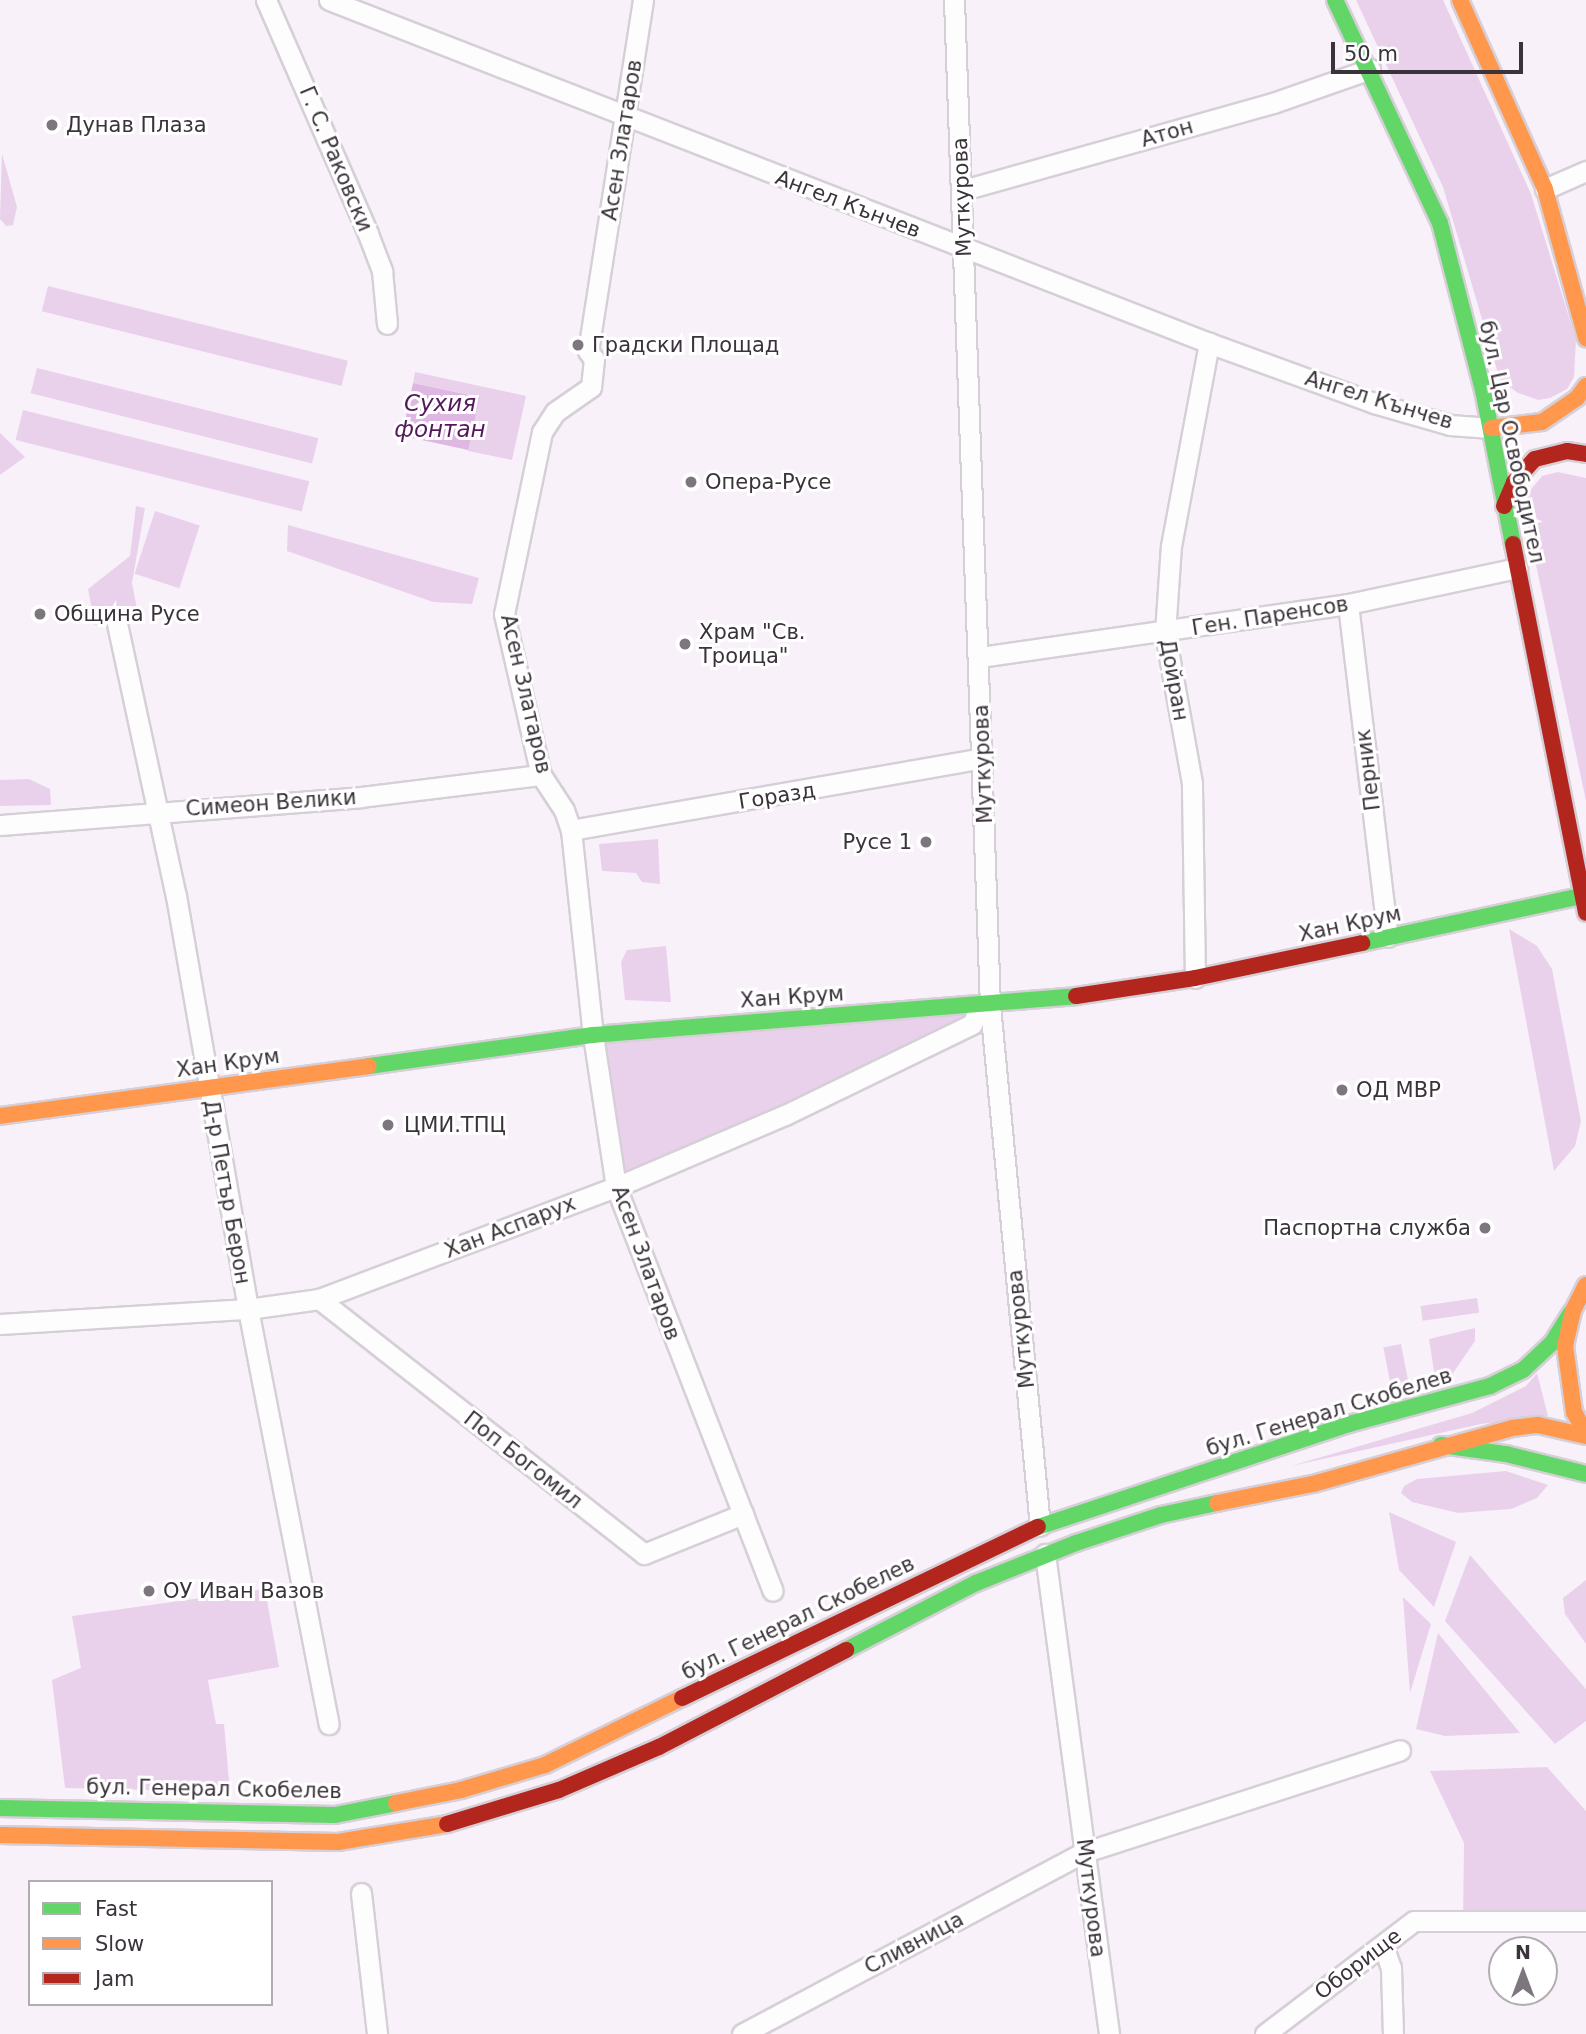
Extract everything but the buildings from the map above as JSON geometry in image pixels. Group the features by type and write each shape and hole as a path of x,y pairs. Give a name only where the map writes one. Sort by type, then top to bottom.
{"main road":[{"name":"бул. Цар Освободител","path":"1335,0 1370,69 1440,223 1491,428 1504,506 1586,913"},
{"path":"1460,0 1545,188 1586,338"},
{"path":"1491,428 1542,422 1577,398 1586,386"},
{"path":"1504,506 1514,482 1535,459 1567,451 1586,454"},
{"name":"Хан Крум","path":"0,1115 593,1035 776,1018 985,1007 1195,978 1582,896"},
{"path":"1586,1285 1573,1311 1565,1346 1567,1381 1574,1412 1586,1435"},
{"name":"бул. Генерал Скобелев","path":"0,1808 335,1815 461,1790 545,1765 1040,1526 1349,1424 1490,1386 1523,1370 1552,1343 1573,1311"},
{"path":"0,1835 338,1842 471,1817 559,1790 659,1747 954,1593 1045,1554 1161,1515 1313,1484 1441,1445 1538,1425 1586,1435"},
{"path":"1441,1445 1506,1454 1586,1474"}],"street":[{"name":"Г. С. Раковски","path":"266,0 382,271 387,324"},
{"name":"Ангел Кънчев","path":"329,0 626,119 1209,343 1374,403 1450,425 1491,428"},
{"name":"Асен Златаров","path":"643,0 588,351 594,359 591,387 555,412 542,432 504,614 541,775 564,810 571,830 593,1035 616,1187 773,1591"},
{"name":"Муткурова","path":"954,0 980,657 985,1007 1040,1526"},
{"name":"Атон","path":"962,190 1273,103 1370,69"},
{"path":"1545,188 1586,171"},
{"name":"Дойран","path":"1195,978 1192,783 1165,633 1171,546 1209,343"},
{"name":"Ген. Паренсов","path":"980,657 1165,633 1348,604 1517,568"},
{"name":"Перник","path":"1348,604 1388,937"},
{"name":"Д-р Петър Берон","path":"116,619 158,812 248,1309 329,1724"},
{"name":"Горазд","path":"571,830 982,758"},
{"name":"Симеон Велики","path":"0,825 374,795 541,775"},
{"name":"Хан Аспарух","path":"0,1324 248,1309 319,1299 616,1187 785,1115 972,1024 985,1007"},
{"name":"Поп Богомил","path":"319,1299 643,1554 743,1514"},
{"name":"Муткурова","path":"1045,1554 1109,2034"},
{"name":"Сливница","path":"742,2034 1085,1852 1400,1751"},
{"path":"361,1893 377,2034"},
{"name":"Оборище","path":"1265,2034 1414,1921 1586,1921"},
{"path":"1383,1945 1391,1968 1393,2034"}],"shaded area":[{"path":"1356,0 1443,0 1531,194 1576,340 1574,377 1567,389 1550,398 1538,400 1518,393 1500,380 1443,187"},
{"path":"2,154 17,207 13,225 6,226 0,219"},
{"path":"48,286 348,361 342,386 42,311"},
{"path":"37,368 318,438 312,463 31,393"},
{"path":"415,372 526,396 512,460 468,451 479,397 413,383"},
{"path":"23,410 309,481 302,511 16,440"},
{"path":"0,433 25,457 0,475"},
{"path":"1558,472 1586,478 1586,801 1524,508 1529,492 1542,476"},
{"path":"136,506 145,508 132,583 138,614 95,625 88,589 130,556"},
{"path":"155,511 200,526 179,588 135,574"},
{"path":"288,525 479,578 472,604 433,602 287,551"},
{"path":"29,779 50,789 51,805 0,806 0,780"},
{"path":"658,839 660,884 642,882 636,873 602,871 599,844"},
{"path":"1509,929 1537,946 1552,969 1581,1121 1575,1146 1554,1171"},
{"path":"666,946 671,1002 625,1000 621,962 627,950"},
{"path":"990,1006 616,1187 593,1035"},
{"path":"1477,1298 1479,1313 1423,1321 1421,1306"},
{"path":"1475,1328 1475,1341 1451,1376 1436,1384 1429,1339"},
{"path":"1401,1344 1410,1390 1392,1394 1383,1347"},
{"path":"1537,1373 1548,1416 1481,1424 1291,1466 1472,1413 1526,1386"},
{"path":"1506,1471 1548,1485 1537,1498 1511,1509 1458,1513 1412,1502 1401,1493 1404,1486 1417,1479"},
{"path":"1389,1512 1456,1542 1434,1607 1399,1570"},
{"path":"1470,1555 1586,1689 1586,1721 1555,1744 1445,1621"},
{"path":"1586,1580 1586,1644 1565,1614 1563,1598"},
{"path":"265,1589 279,1667 208,1680 216,1724 224,1724 230,1792 65,1788 52,1680 81,1668 72,1616"},
{"path":"1403,1597 1431,1624 1410,1693"},
{"path":"1438,1633 1520,1733 1445,1736 1416,1729"},
{"path":"1547,1767 1586,1811 1586,1921 1463,1922 1464,1843 1430,1771"}],"water":[{"name":"Сухия фонтан","path":"413,383 480,397 468,450 402,436"}],"traffic: fast":[{"path":"1335,0 1440,223 1483,390 1513,544"},
{"path":"1362,943 1582,896"},
{"path":"369,1066 593,1035 1076,996"},
{"path":"1038,1527 1349,1424 1490,1386 1523,1370 1552,1343 1571,1313"},
{"path":"1441,1445 1506,1454 1586,1474"},
{"path":"846,1650 976,1583 1076,1543 1161,1515 1217,1503"},
{"path":"0,1808 335,1815 396,1803"}],"traffic: slow":[{"path":"1460,0 1545,189 1586,338"},
{"path":"1491,428 1542,422 1577,398 1586,386"},
{"path":"0,1116 369,1066"},
{"path":"1586,1285 1573,1311 1565,1346 1574,1412 1586,1434"},
{"path":"1217,1503 1313,1484 1512,1428 1538,1425 1586,1436"},
{"path":"396,1803 461,1790 545,1765 682,1698"},
{"path":"0,1835 338,1842 447,1824"}],"traffic: jam":[{"path":"1504,506 1514,482 1535,459 1567,451 1586,454"},
{"path":"1513,544 1586,913"},
{"path":"1076,996 1195,978 1362,943"},
{"path":"682,1698 1038,1527"},
{"path":"447,1824 559,1790 659,1747 846,1650"}],"place":[{"name":"Дунав Плаза","path":"52,125"},
{"name":"Градски Площад","path":"578,345"},
{"name":"Опера-Русе","path":"691,482"},
{"name":"Община Русе","path":"40,614"},
{"name":"Храм \"Св. Троица\"","path":"685,644"},
{"name":"Русе 1","path":"926,842"},
{"name":"ОД МВР","path":"1342,1090"},
{"name":"ЦМИ.ТПЦ","path":"388,1125"},
{"name":"Паспортна служба","path":"1485,1228"},
{"name":"ОУ Иван Вазов","path":"149,1591"}]}
